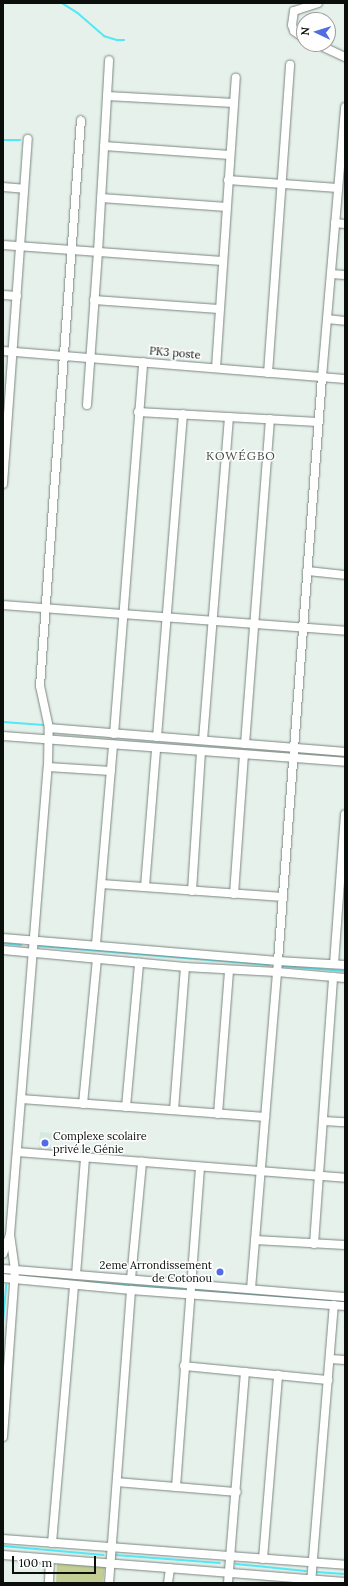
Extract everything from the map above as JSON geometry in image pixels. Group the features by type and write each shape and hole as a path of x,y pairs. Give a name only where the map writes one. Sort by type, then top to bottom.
{"street":[{"path":"296,32 292,25 294,11 318,3"},
{"path":"334,52 345,57"},
{"path":"86,405 98,252 109,60"},
{"path":"268,373 290,65"},
{"path":"216,368 222,261 236,78"},
{"path":"107,96 234,103"},
{"path":"251,1289 283,898 292,758 318,422 338,188 342,171 345,107"},
{"path":"3,1437 14,1280 10,1235 7,1223 17,1152 48,767 49,728 40,686 73,249 81,120"},
{"path":"3,484 6,400 13,352 28,139"},
{"path":"104,146 230,155"},
{"path":"228,180 338,188"},
{"path":"3,187 24,189"},
{"path":"100,198 226,207"},
{"path":"335,223 345,224"},
{"path":"3,245 222,261"},
{"path":"331,274 345,275"},
{"path":"3,296 17,296"},
{"path":"94,300 219,309"},
{"path":"327,319 345,320"},
{"name":"PK3 poste","path":"3,351 345,379"},
{"path":"114,734 143,362"},
{"path":"138,412 318,422"},
{"path":"157,737 168,617 183,414"},
{"path":"203,740 228,417"},
{"path":"245,744 270,419"},
{"path":"307,571 345,575"},
{"path":"3,605 345,631"},
{"path":"49,728 345,752"},
{"path":"3,736 156,749 345,762"},
{"path":"96,944 113,745"},
{"path":"145,887 156,749"},
{"path":"192,891 201,752"},
{"path":"234,894 244,755"},
{"path":"48,767 111,771"},
{"path":"334,964 342,911 345,814"},
{"path":"102,884 283,898"},
{"path":"3,938 96,944 278,961 345,965"},
{"path":"3,950 185,967 277,972 345,978"},
{"path":"83,1104 97,959"},
{"path":"126,1107 139,963"},
{"path":"174,1110 185,967"},
{"path":"218,1114 228,970"},
{"path":"314,1244 333,977"},
{"path":"21,1099 265,1117"},
{"path":"323,1121 345,1122"},
{"path":"17,1152 345,1178"},
{"path":"76,1275 85,1158"},
{"path":"131,1280 142,1162"},
{"path":"176,1487 184,1366 193,1284 200,1167"},
{"path":"3,1254 10,1235"},
{"path":"255,1240 345,1245"},
{"path":"3,1270 345,1297"},
{"path":"3,1278 131,1290 345,1306"},
{"path":"52,1543 74,1285"},
{"path":"109,1583 131,1290"},
{"path":"311,1581 334,1306"},
{"path":"330,1359 345,1360"},
{"path":"184,1366 328,1380"},
{"path":"228,1583 237,1492 245,1372"},
{"path":"263,1559 278,1376"},
{"path":"117,1482 237,1492"},
{"path":"3,1539 111,1546 313,1564 345,1565"},
{"path":"3,1555 50,1560 229,1572 261,1579 345,1582"},
{"path":"48,1583 50,1560"},
{"path":"168,1583 170,1568"}],"shaded area":[{"name":"Complexe scolaire privé le Génie","path":"40,1132 52,1133 50,1155 38,1154"}],"green space":[{"path":"57,1562 105,1566 103,1583 56,1583"}],"waterway":[{"path":"62,3 78,13 104,36 117,40 124,40"},
{"path":"3,140 20,140"},
{"path":"3,722 44,725"},
{"path":"3,943 21,945"},
{"path":"40,946 269,965"},
{"path":"282,966 345,971"},
{"path":"86,1282 182,1289"},
{"path":"3,1322 6,1285"},
{"path":"198,1291 345,1302"},
{"path":"3,1546 104,1555"},
{"path":"115,1555 220,1563"},
{"path":"236,1564 306,1571"},
{"path":"317,1572 345,1574"}],"place":[{"name":"Complexe scolaire privé le Génie","path":"45,1143"},
{"name":"2eme Arrondissement de Cotonou","path":"220,1272"}],"district":[{"name":"KOWÉGBO","path":"241,456"}]}
